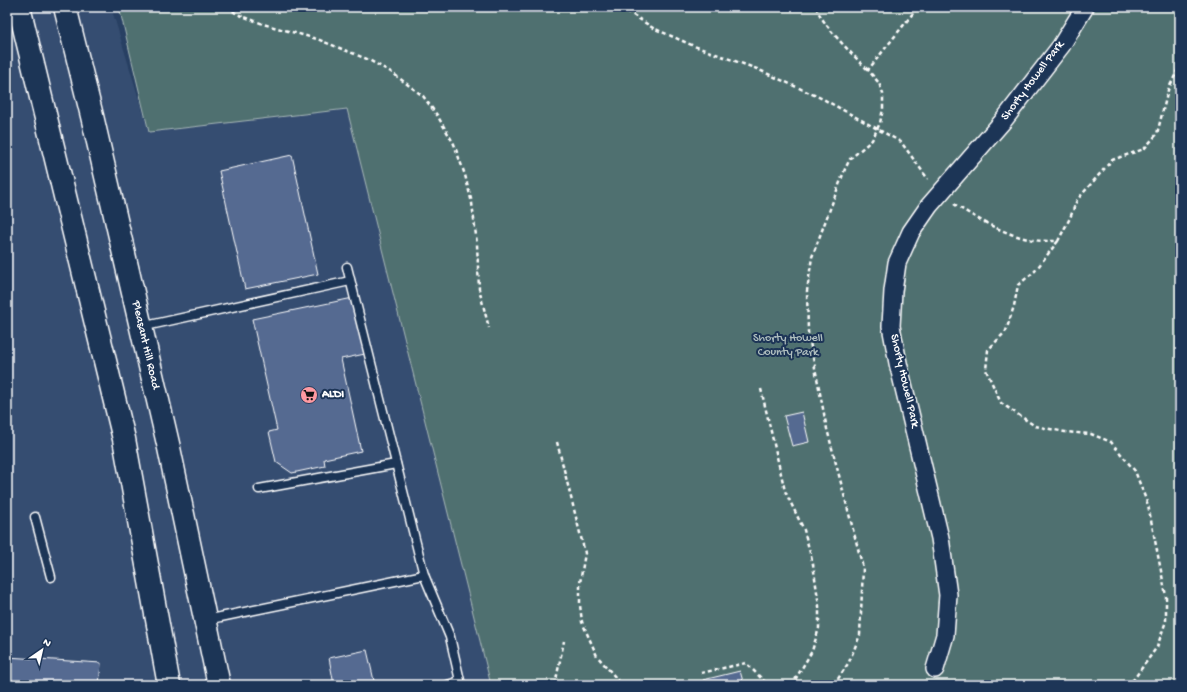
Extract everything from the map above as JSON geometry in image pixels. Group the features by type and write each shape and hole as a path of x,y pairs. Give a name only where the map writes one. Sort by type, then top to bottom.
{"highway":[{"path":"20,7 124,439 169,685"},
{"name":"Pleasant Hill Road","path":"65,7 141,328 219,685"}],"street":[{"name":"Shorty Howell Park","path":"935,669 945,635 948,595 940,538 898,363 891,326 896,263 911,232 929,206 1003,121 1061,46 1085,7"}],"lane":[{"path":"347,267 424,575 450,637 461,683 448,685"},
{"path":"141,328 350,281"},
{"path":"259,489 396,464"},
{"path":"35,517 51,577"},
{"path":"205,620 424,575"}],"path":[{"path":"227,7 237,14 263,24 317,39 355,54 391,72 423,96 438,115 454,144 465,175 472,203 477,244 479,289 489,328"},
{"path":"620,7 653,28 694,46 757,69 823,100 901,142 925,176 954,204 988,223 1013,234 1033,240 1058,241"},
{"path":"816,7 819,15 879,82 883,94 883,109 880,123 872,140 850,159 839,182 812,257 807,291 806,312 809,339 827,429 863,568 860,635 849,662 834,685"},
{"path":"868,70 918,7"},
{"path":"1128,685 1157,647 1166,621 1166,596 1148,505 1135,471 1111,442 1091,434 1065,432 1035,426 1001,403 986,370 988,350 1006,331 1014,306 1018,285 1035,270 1058,241 1070,218 1077,200 1112,160 1144,149 1156,134 1168,90 1180,65"},
{"path":"761,389 785,491 804,530 813,564 819,606 819,628 812,651 792,685"},
{"path":"557,442 585,553 580,583 582,622 597,656 614,678 622,685"},
{"path":"555,685 564,641"},
{"path":"701,673 746,663 768,685"}],"shaded area":[{"path":"7,7 111,7 149,132 347,109 491,685 7,685"}],"green space":[{"name":"Shorty Howell County Park","path":"119,7 1180,7 1180,685 491,685 347,109 149,132"}],"building":[{"path":"292,155 318,274 245,289 219,171"},
{"name":"ALDI","path":"353,298 365,354 341,359 361,451 324,459 325,466 292,473 276,462 269,432 277,430 252,319"},
{"path":"802,412 809,442 792,446 784,416"},
{"path":"367,650 375,685 334,685 329,658"},
{"path":"7,657 101,663 99,685 7,685"},
{"path":"740,671 744,685 705,685 703,680"}],"place":[{"name":"ALDI","path":"309,395"}]}
